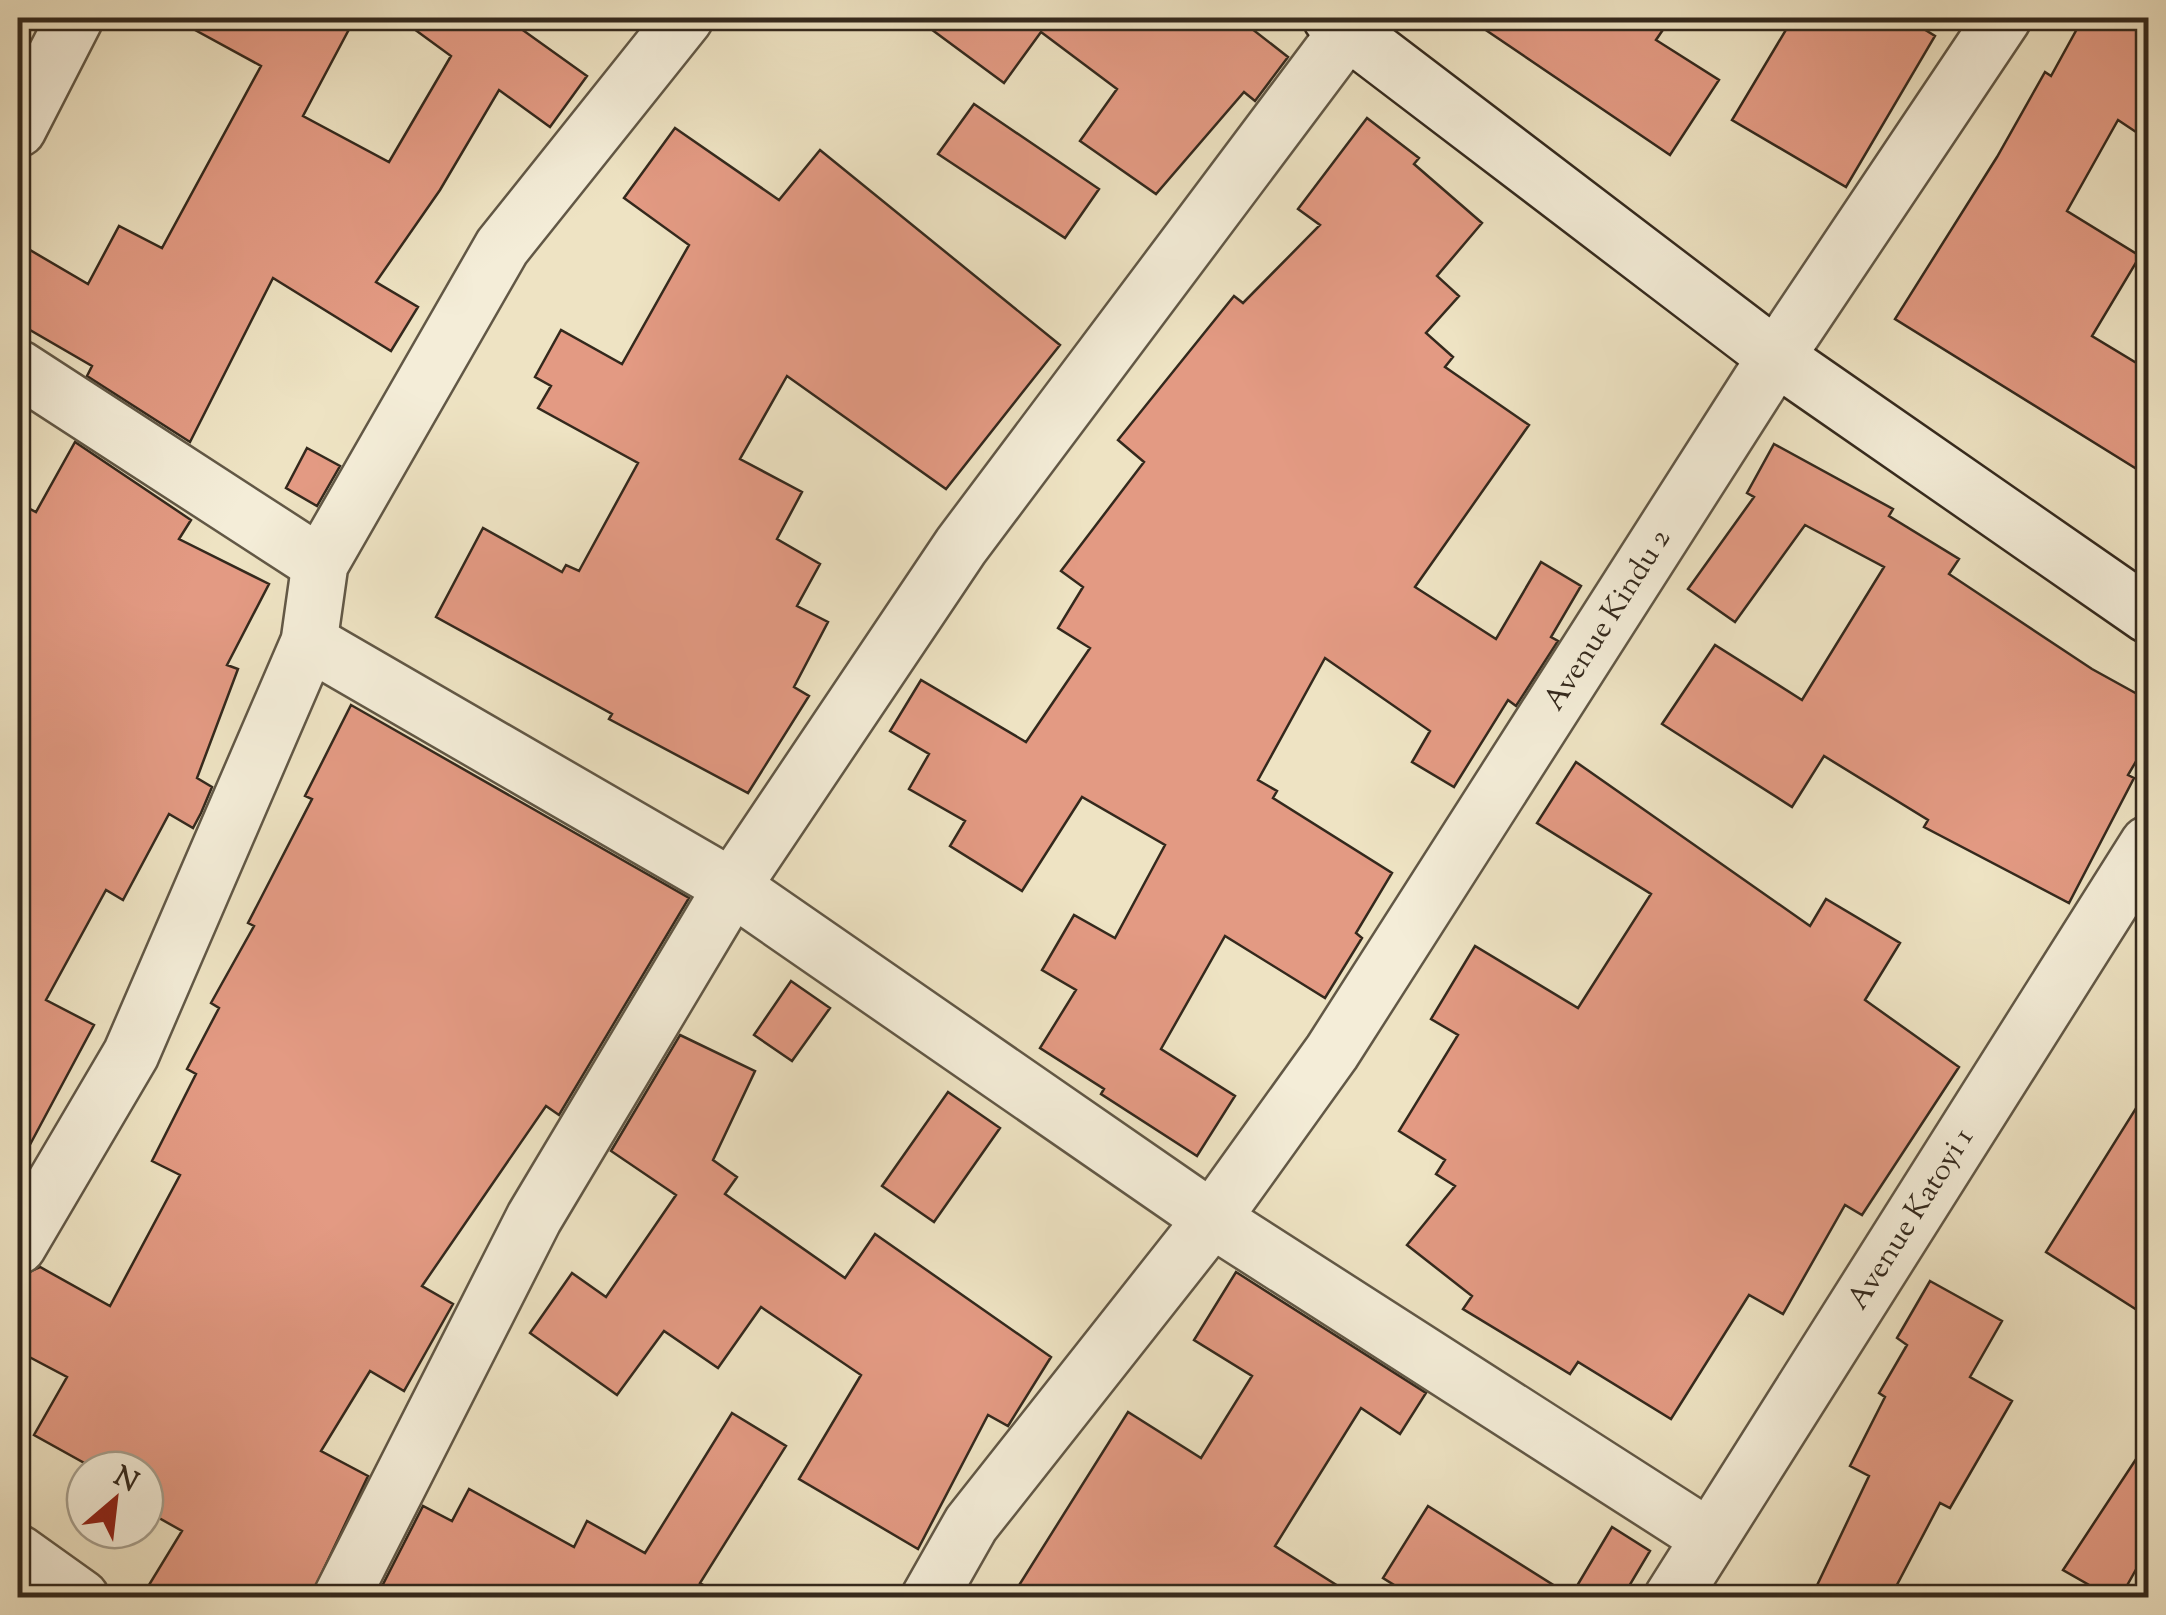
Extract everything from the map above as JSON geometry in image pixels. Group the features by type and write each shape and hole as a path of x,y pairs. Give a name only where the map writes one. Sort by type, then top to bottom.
{"street":[{"path":"18,129 75,18"},
{"path":"18,1246 131,1054 309,642 320,564 502,246 685,18"},
{"name":"Avenue Kindu 2","path":"929,1598 971,1524 1212,1220 1348,1029 1776,357 2003,18"},
{"path":"341,1598 534,1218 732,887 960,546 1345,22 1776,357 2148,616"},
{"path":"18,368 320,564"},
{"path":"309,642 732,887 1212,1220 1708,1537"},
{"name":"Avenue Katoyi 1","path":"1672,1598 2148,844"},
{"path":"18,1553 81,1598"}],"building":[{"path":"173,18 355,18 303,116 389,162 451,56 399,18 506,18 587,76 550,127 499,90 440,190 376,282 418,307 391,351 273,278 190,442 87,376 92,366 18,323 18,243 88,284 119,226 162,248 261,66"},
{"path":"916,18 1238,18 1288,57 1255,101 1244,92 1156,194 1080,141 1117,89 1041,32 1004,83"},
{"path":"1468,18 1671,18 1656,40 1719,80 1670,155"},
{"path":"1793,18 1906,18 1935,36 1846,187 1732,120"},
{"path":"2083,18 2148,18 2148,140 2118,120 2067,211 2140,256 2092,336 2148,370 2148,476 1895,319 1997,157 2045,72 2051,76"},
{"path":"974,104 1099,189 1065,238 938,154"},
{"path":"1367,118 1419,158 1414,164 1482,223 1437,276 1459,296 1426,333 1453,357 1445,367 1529,425 1415,587 1496,639 1541,562 1581,586 1551,637 1558,641 1516,706 1508,700 1454,787 1412,762 1430,731 1325,658 1258,780 1277,791 1273,798 1392,873 1356,933 1362,938 1325,998 1225,936 1161,1049 1235,1096 1197,1156 1101,1094 1104,1089 1040,1048 1076,990 1042,970 1074,915 1115,938 1165,845 1082,797 1022,891 950,846 965,821 909,789 929,754 890,731 921,680 1026,742 1090,648 1058,628 1083,587 1061,571 1144,462 1118,440 1234,296 1243,303 1320,225 1298,209"},
{"path":"675,128 779,200 820,150 1060,345 946,489 787,376 740,459 802,492 777,539 820,564 797,606 828,622 794,687 809,696 748,793 609,719 612,714 436,617 483,528 562,572 566,565 579,571 638,463 538,408 551,386 535,377 561,330 622,364 689,245 624,198"},
{"path":"75,442 191,520 179,539 269,584 227,665 238,669 197,778 212,787 193,828 169,814 123,900 106,890 46,1000 94,1025 18,1167 18,503 36,512"},
{"path":"1774,444 1893,509 1889,516 1959,559 1949,574 2092,669 2148,700 2148,741 2128,775 2134,778 2069,903 1924,827 1928,820 1824,756 1792,807 1662,724 1715,645 1802,700 1884,567 1805,525 1735,622 1688,589 1754,497 1747,493"},
{"path":"307,448 340,466 317,506 286,488"},
{"path":"351,705 689,898 559,1115 546,1106 422,1286 453,1304 404,1391 370,1371 321,1451 368,1476 310,1598 141,1598 182,1531 165,1521 165,1450 65,1452 34,1435 67,1377 18,1351 18,1277 40,1267 110,1306 180,1175 152,1161 196,1074 187,1069 219,1008 211,1003 254,926 248,923 312,799 305,796"},
{"path":"1576,762 1810,926 1826,899 1900,943 1865,1000 1959,1067 1862,1215 1845,1205 1783,1314 1749,1295 1671,1419 1578,1362 1570,1374 1463,1309 1472,1296 1407,1245 1455,1186 1436,1174 1445,1160 1399,1131 1458,1035 1431,1019 1475,946 1578,1008 1651,894 1537,823"},
{"path":"791,981 830,1008 792,1061 754,1035"},
{"path":"680,1035 755,1071 713,1160 737,1177 725,1194 845,1278 875,1234 1051,1357 1008,1426 988,1415 918,1549 799,1479 861,1375 761,1307 718,1368 664,1331 617,1395 530,1333 572,1273 606,1297 676,1195 611,1151"},
{"path":"2148,1089 2148,1317 2046,1252"},
{"path":"948,1092 1000,1128 934,1222 882,1186"},
{"path":"1236,1272 1426,1393 1400,1434 1361,1408 1275,1546 1357,1598 1011,1598 1128,1412 1201,1458 1252,1376 1194,1340"},
{"path":"1930,1281 2002,1321 1970,1377 2012,1401 1950,1508 1940,1503 1890,1598 1811,1598 1869,1476 1850,1466 1885,1397 1879,1393 1907,1345 1897,1338"},
{"path":"732,1413 786,1446 700,1583 725,1598 376,1598 423,1506 452,1521 469,1489 574,1547 587,1521 645,1553"},
{"path":"2148,1441 2148,1548 2120,1598 2112,1598 2063,1570"},
{"path":"1428,1506 1571,1596 1612,1527 1650,1551 1622,1598 1415,1598 1383,1578"}]}
